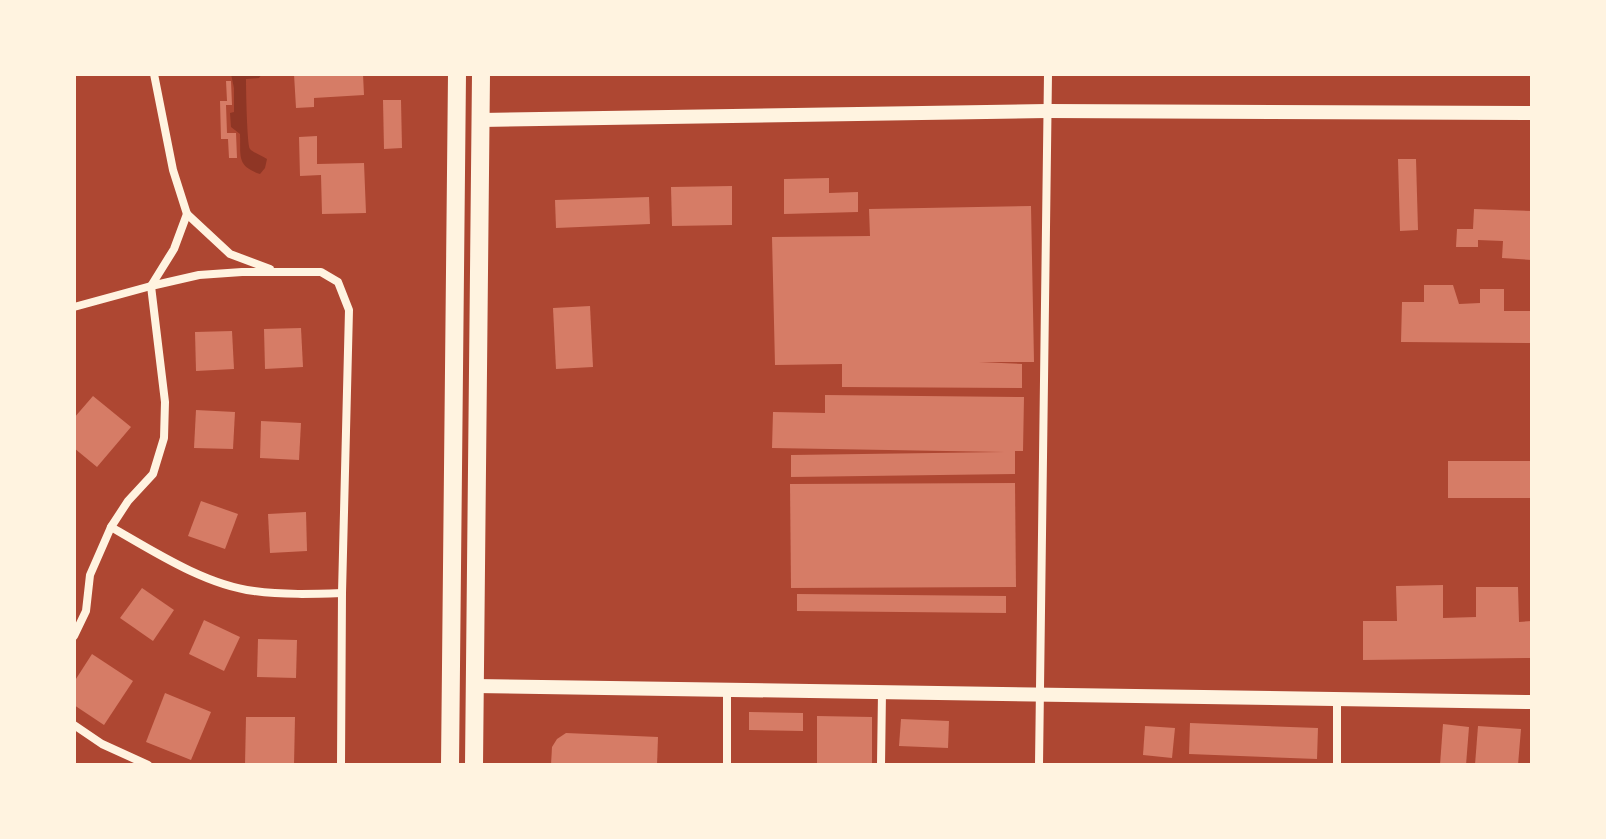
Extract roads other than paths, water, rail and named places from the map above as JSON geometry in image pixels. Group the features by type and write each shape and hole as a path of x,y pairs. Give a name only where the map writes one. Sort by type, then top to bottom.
{"highway":[{"path":"450,765 457,74"},
{"path":"474,765 481,74"}],"street":[{"path":"154,74 173,170 187,214 230,254 278,272"},
{"path":"1039,765 1048,74"},
{"path":"481,120 1047,111 1532,113"},
{"path":"74,636 86,611 90,575 111,527 128,501 153,474 164,438 165,402 151,286 174,249 187,214"},
{"path":"74,307 199,275 321,272 338,282 349,310 341,765"},
{"path":"111,527 166,559 251,591 342,593"},
{"path":"475,686 1532,702"},
{"path":"727,690 727,765"},
{"path":"881,765 882,692"},
{"path":"1337,699 1337,765"},
{"path":"74,725 102,744 148,765"}]}
